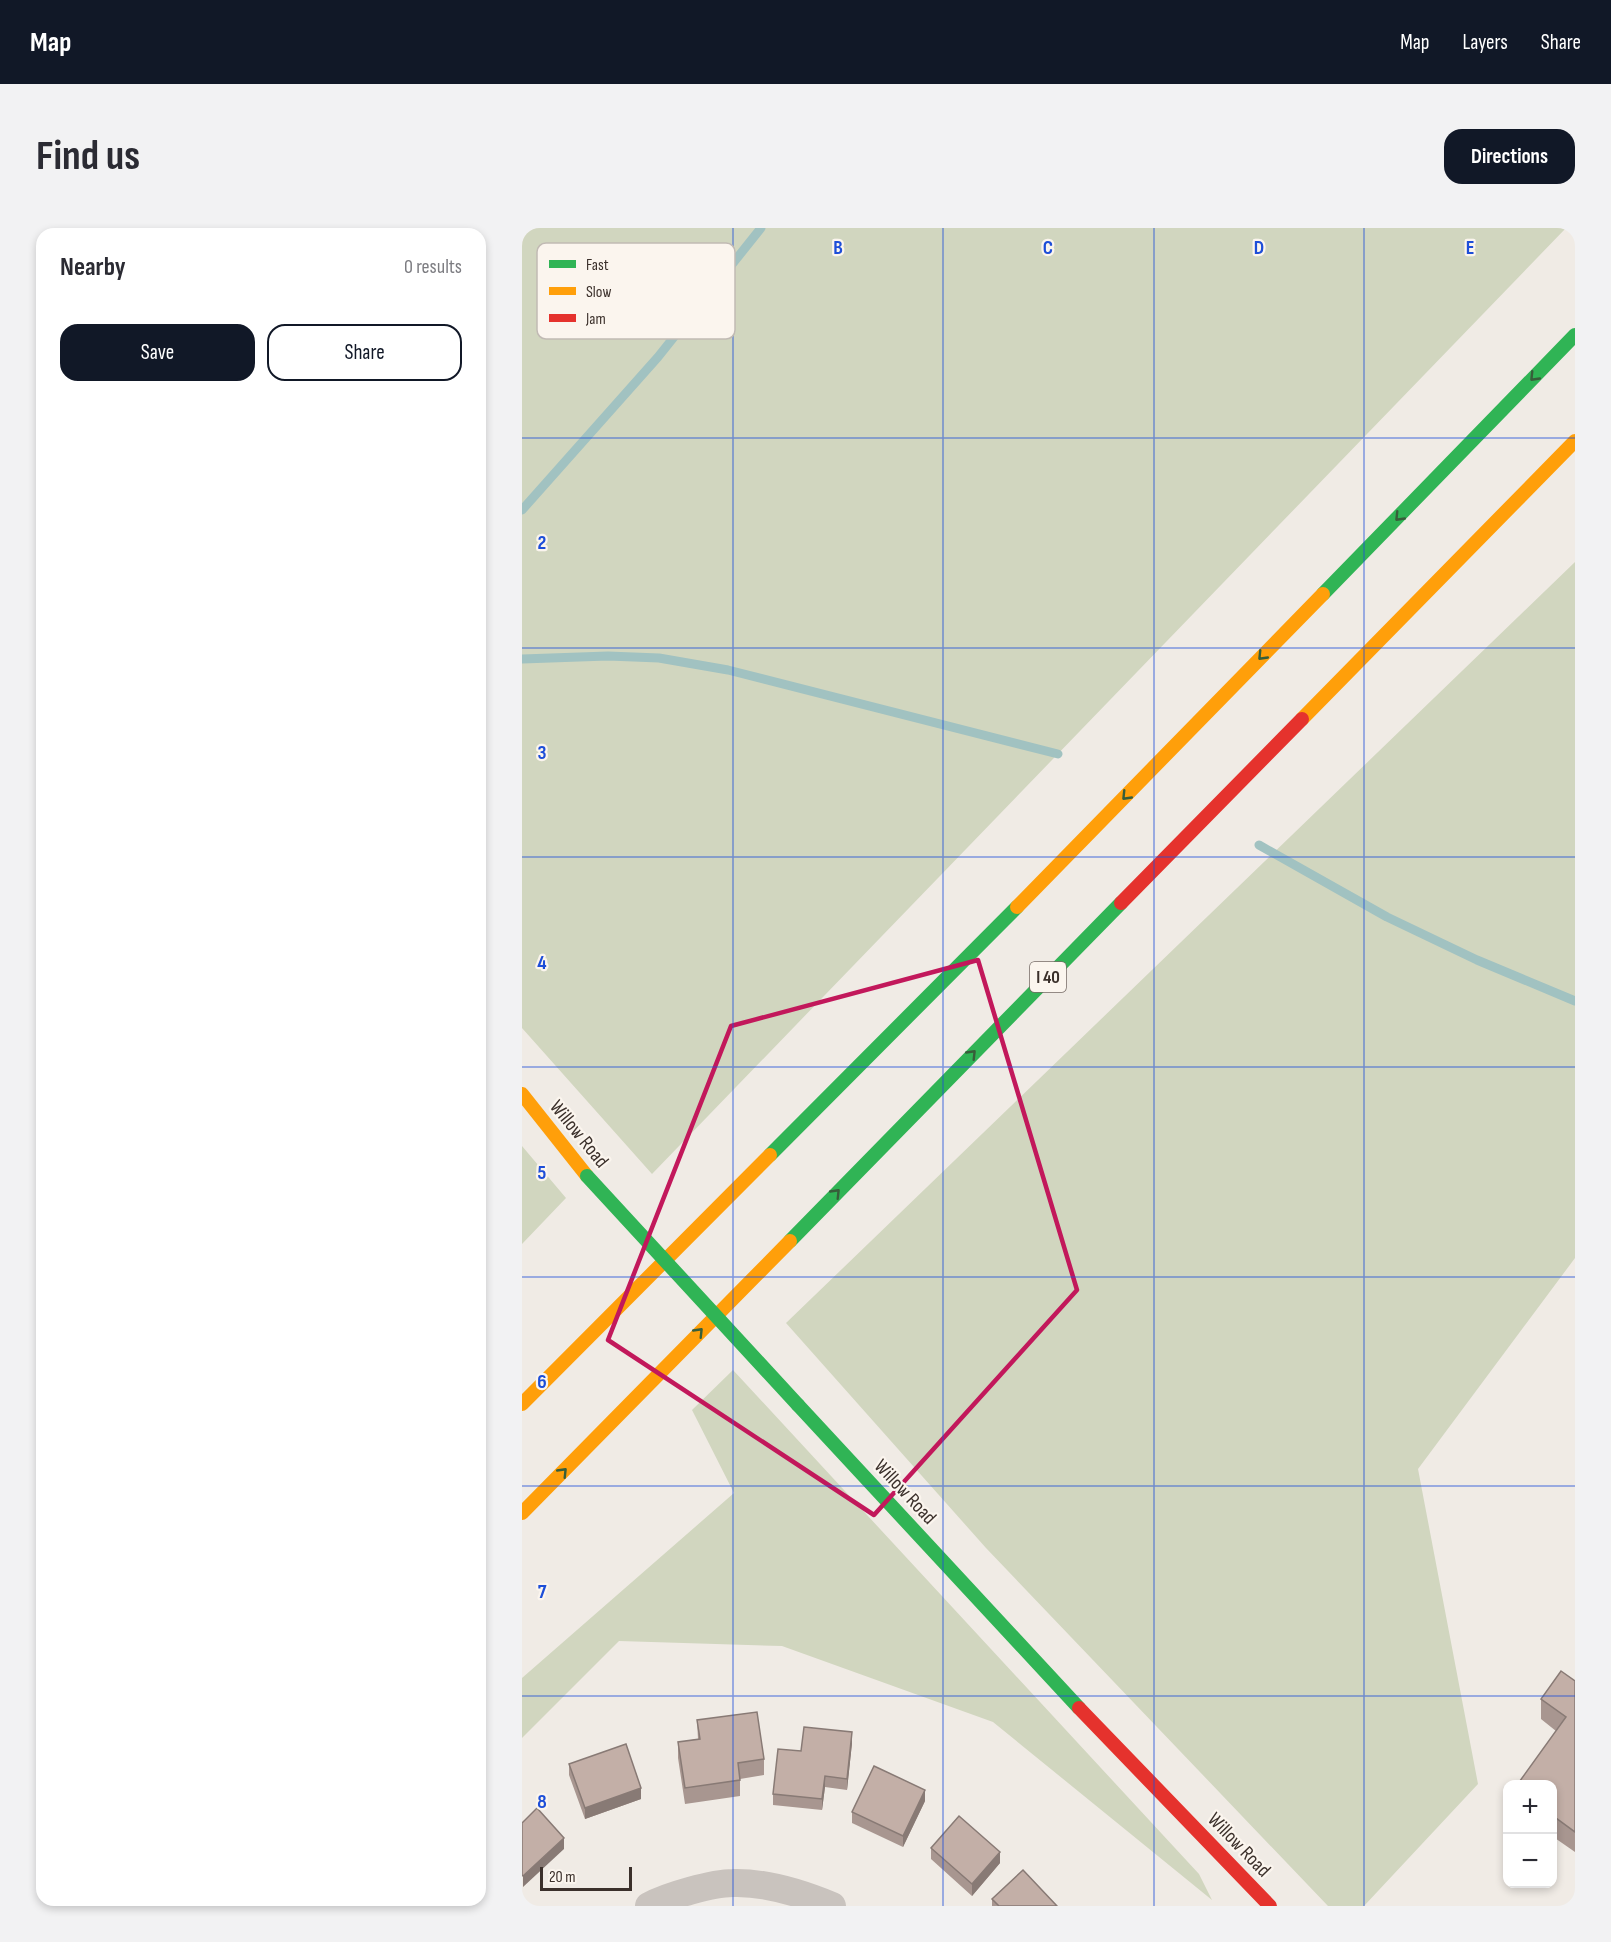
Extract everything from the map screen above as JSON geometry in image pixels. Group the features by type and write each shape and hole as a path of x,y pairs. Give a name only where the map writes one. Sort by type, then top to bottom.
{"main road":[{"path":"522,1404 1106,817 1575,335"},
{"name":"I 40","path":"522,1513 1575,441"},
{"name":"Willow Road","path":"522,1094 587,1176 1015,1641 1270,1906"}],"street":[{"path":"649,1906 664,1898 733,1882 801,1893 832,1906"}],"highlighted area":[{"path":"978,960 1077,1290 874,1515 608,1340 731,1026"}],"green space":[{"path":"522,228 1566,228 652,1174 522,1028"},
{"path":"1575,562 1575,1258 1418,1469 1478,1784 1364,1906 1328,1906 986,1548 786,1323"},
{"path":"522,1146 566,1198 522,1244"},
{"path":"733,1370 1199,1874 1212,1900 993,1722 782,1646 619,1641 522,1738 522,1678 734,1493 692,1410"}],"building":[{"path":"1561,1671 1575,1681 1575,1832 1557,1819 1557,1780 1521,1780 1566,1717 1541,1699"},
{"path":"757,1712 764,1759 738,1763 740,1780 685,1788 678,1742 700,1739 697,1720"},
{"path":"804,1727 852,1732 847,1779 825,1776 822,1799 773,1794 778,1749 801,1751"},
{"path":"626,1744 641,1788 585,1808 569,1764"},
{"path":"874,1766 925,1790 903,1836 852,1812"},
{"path":"537,1808 564,1838 523,1876 522,1823"},
{"path":"959,1816 1000,1852 972,1884 931,1848"},
{"path":"1023,1870 1057,1906 999,1906 992,1899"}],"waterway":[{"path":"735,261 761,228"},
{"path":"522,510 672,339"},
{"path":"522,659 608,656 659,658 728,670 1058,754"},
{"path":"1259,845 1387,917 1477,960 1575,1001"}],"traffic: fast":[{"path":"1323,594 1575,335"},
{"path":"790,1241 1121,903"},
{"path":"770,1155 1017,907"},
{"path":"587,1176 798,1405"},
{"path":"798,1405 1079,1708"}],"traffic: slow":[{"path":"1302,719 1575,441"},
{"path":"1017,907 1323,594"},
{"path":"522,1094 587,1176"},
{"path":"522,1404 770,1155"},
{"path":"522,1513 790,1241"}],"traffic: jam":[{"path":"1121,903 1302,719"},
{"path":"1079,1708 1270,1906"}]}
